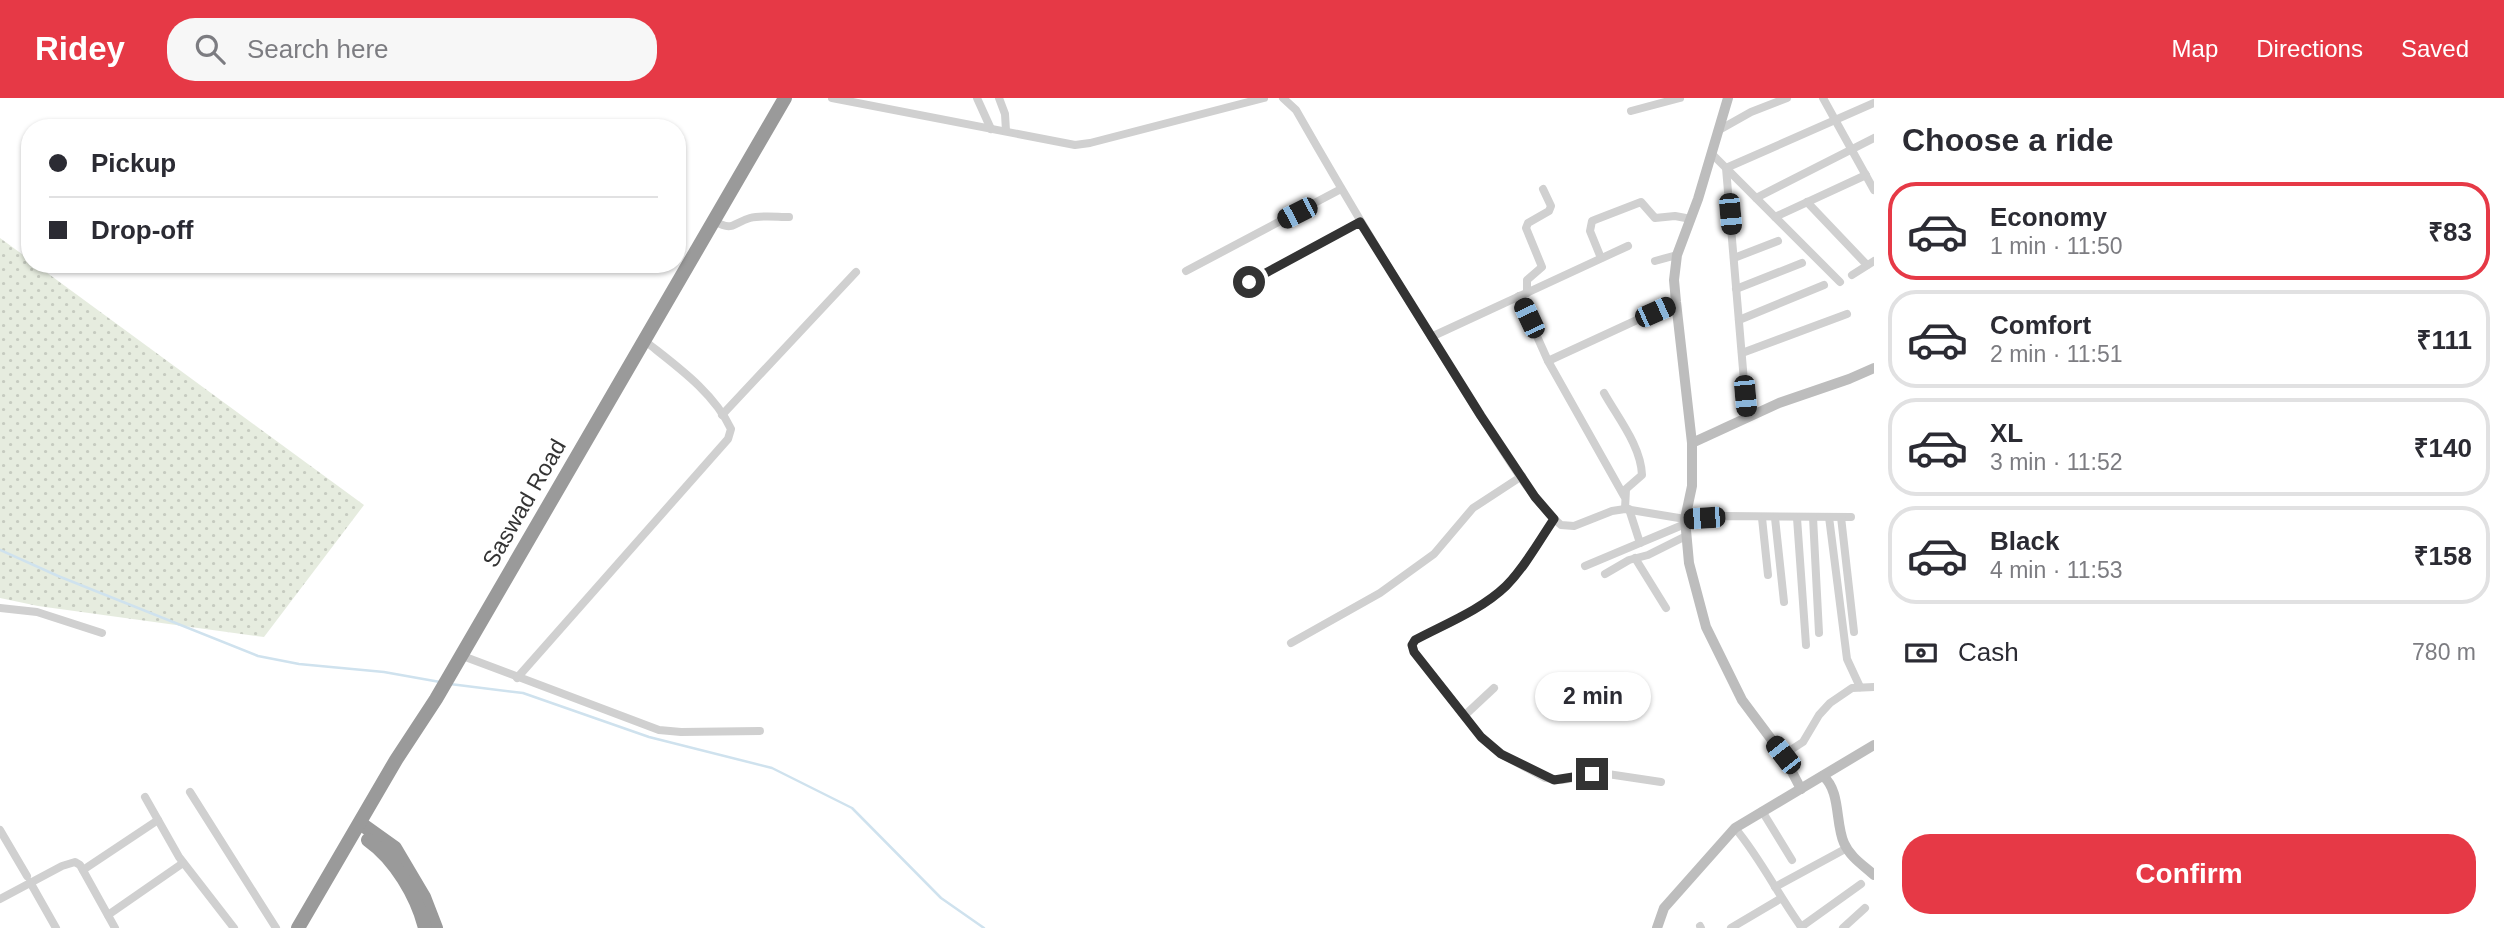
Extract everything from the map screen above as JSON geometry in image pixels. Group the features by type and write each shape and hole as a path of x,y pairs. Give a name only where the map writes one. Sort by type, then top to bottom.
{"highway":[{"name":"Saswad Road","path":"686,270 785,98"},
{"name":"Saswad Road","path":"298,928 396,760 436,699 684,273"},
{"path":"357,828 395,848 424,897 432,928"}],"street":[{"path":"832,98 1075,145 1264,98"},
{"path":"976,98 991,128"},
{"path":"999,98 1005,114 1006,131"},
{"path":"1216,98 1220,109"},
{"path":"1283,98 1296,110 1360,222 1431,337 1522,477 1554,519 1562,525 1574,526 1612,511 1627,509 1685,522"},
{"path":"1631,111 1680,98"},
{"path":"1728,98 1691,219 1676,255 1674,280 1692,443 1692,486 1685,522 1686,536 1689,563 1706,627 1742,700 1783,755 1801,789"},
{"path":"1719,130 1751,112 1787,98"},
{"path":"1825,99 1873,186"},
{"path":"1726,169 1874,103"},
{"path":"1756,198 1874,138"},
{"path":"1712,154 1840,282"},
{"path":"1726,169 1747,417"},
{"path":"1775,217 1866,175"},
{"path":"1186,271 1341,189"},
{"path":"1543,189 1551,206 1549,211 1528,223 1527,228 1542,267 1527,280 1523,294 1548,361 1624,496 1640,543"},
{"path":"1601,258 1590,230 1592,222 1597,219 1637,202 1645,205 1655,218 1675,216 1691,219"},
{"path":"1807,202 1871,263 1852,275"},
{"path":"714,221 724,227 730,227 750,217 789,217"},
{"path":"1249,282 1360,222"},
{"path":"1734,258 1779,241"},
{"path":"1431,337 1628,246"},
{"path":"1655,261 1676,255"},
{"path":"1736,289 1802,263"},
{"path":"722,415 856,272"},
{"path":"1739,320 1824,285"},
{"path":"1548,361 1676,303"},
{"path":"1741,353 1847,314"},
{"path":"517,678 728,439 731,429 722,415 682,371 645,341"},
{"path":"1692,443 1747,417 1874,368"},
{"path":"1604,393 1636,449 1642,470 1642,475 1626,489 1624,496"},
{"path":"1291,643 1380,593 1434,554 1473,508 1522,477"},
{"path":"1585,566 1685,522 1725,516 1851,517"},
{"path":"1813,517 1819,633"},
{"path":"1829,517 1847,659 1860,687"},
{"path":"1841,517 1854,632"},
{"path":"1762,518 1768,575"},
{"path":"1775,518 1784,602"},
{"path":"1797,518 1806,645"},
{"path":"1554,519 1504,589 1415,640 1412,645 1420,661 1481,737 1501,754 1545,778 1562,780 1601,773 1661,782"},
{"path":"1605,574 1634,558 1648,555 1686,536"},
{"path":"1634,558 1667,608"},
{"path":"0,608 37,612 102,633"},
{"path":"460,655 659,730 760,731"},
{"path":"1783,755 1803,742 1819,715 1830,703 1852,688 1874,687"},
{"path":"1464,716 1494,688"},
{"path":"1657,928 1664,908 1735,828 1874,745"},
{"path":"1823,776 1832,787 1840,834 1847,848 1852,856 1874,875"},
{"path":"190,792 276,928"},
{"path":"145,797 183,863 234,928"},
{"path":"1762,811 1792,860"},
{"path":"83,870 158,820"},
{"path":"1735,828 1754,851 1780,899 1802,928 1861,884"},
{"path":"0,830 56,928"},
{"path":"1774,887 1847,848"},
{"path":"0,899 28,879 75,862 83,870 116,928"},
{"path":"108,915 183,863"},
{"path":"1731,928 1780,899"},
{"path":"1843,928 1866,908"}],"shaded area":[{"path":"0,238 21,253 21,273 47,273 364,505 264,637 38,606 0,598"}],"waterway":[{"path":"0,550 258,656 299,664 384,672 440,682"},
{"path":"450,684 523,693 649,737 772,768 852,808 941,898 984,928"}],"route":[{"path":"1249,282 1360,222 1481,416 1535,497 1554,519 1504,589 1415,640 1412,645 1414,652 1481,737 1501,754 1545,778 1554,780 1592,774"}]}
